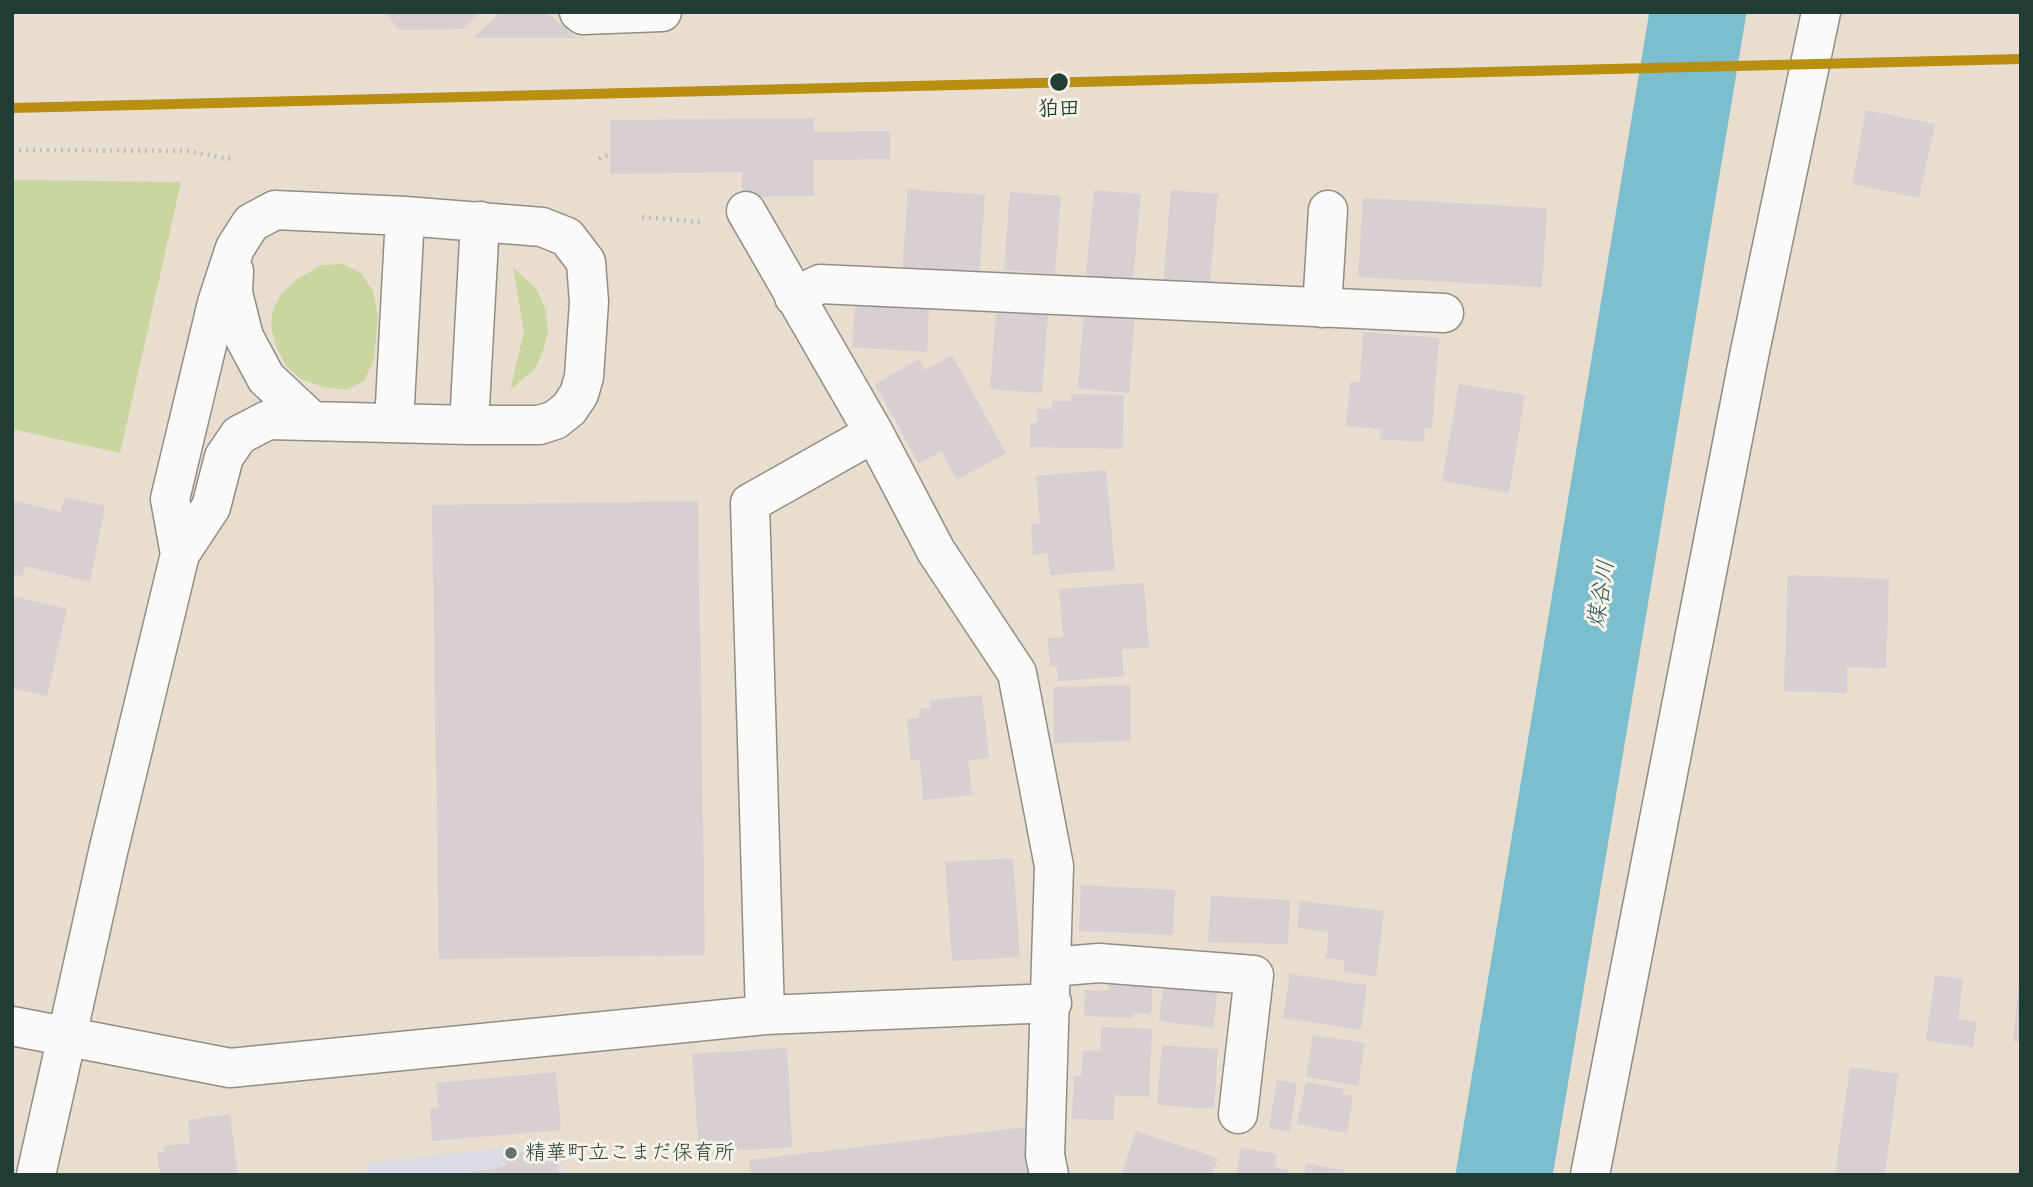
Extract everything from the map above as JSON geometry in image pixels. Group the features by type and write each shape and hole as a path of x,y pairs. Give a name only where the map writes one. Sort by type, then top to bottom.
{"street":[{"path":"579,12 583,15 662,12"},
{"path":"1590,1175 1749,356 1821,12"},
{"path":"36,1175 108,852 180,554 211,507 224,457 239,435 268,421 539,425 555,419 569,409 579,394 584,377 589,302 586,262 567,237 542,227 480,221 275,210 251,223 235,248 217,303 170,499 180,554"},
{"path":"1322,308 1328,210"},
{"path":"746,211 874,433 936,551 1017,673 1054,866 1045,1155 1049,1175"},
{"path":"394,423 405,216"},
{"path":"469,425 480,221"},
{"path":"235,248 233,293 244,337 267,378 312,420"},
{"path":"794,297 820,284 1444,313"},
{"path":"765,1015 750,503 874,433"},
{"path":"12,1026 230,1068 254,1067 1052,985 1099,963 1254,975 1238,1114"}],"path":[{"path":"12,150 187,151 232,159"},
{"path":"599,159 610,154"},
{"path":"642,217 720,223 746,211"}],"shaded area":[{"name":"精華町立こまだ保育所","path":"559,1142 562,1175 367,1175 366,1163"}],"green space":[{"path":"12,180 181,182 120,453 12,429"},
{"path":"343,264 361,273 373,291 378,317 374,359 364,381 347,390 324,387 301,379 286,366 276,346 271,326 273,310 281,294 297,279 322,265"},
{"path":"513,267 537,290 546,311 548,332 534,370 510,390 524,332"}],"building":[{"path":"384,12 480,12 463,29 400,30"},
{"path":"501,12 546,12 577,38 473,38"},
{"path":"1866,110 1935,124 1919,198 1852,184"},
{"path":"814,118 814,132 890,131 890,159 814,160 814,196 742,197 742,172 610,174 610,120"},
{"path":"908,189 985,195 979,279 902,273"},
{"path":"1094,190 1141,194 1132,290 1085,286"},
{"path":"1171,190 1218,194 1209,289 1163,285"},
{"path":"1010,192 1061,196 1055,274 1004,270"},
{"path":"1363,198 1547,208 1542,287 1358,277"},
{"path":"855,303 929,308 927,352 852,347"},
{"path":"1084,310 1135,314 1129,393 1078,388"},
{"path":"996,311 1048,315 1042,393 990,389"},
{"path":"1363,332 1439,338 1432,428 1425,428 1424,442 1380,439 1381,429 1346,426 1350,382 1360,382"},
{"path":"952,355 1006,453 957,480 941,451 919,464 875,384 919,359 925,370"},
{"path":"1459,384 1525,395 1509,493 1442,481"},
{"path":"1071,394 1124,395 1123,449 1030,447 1031,423 1037,423 1037,409 1052,409 1052,401 1071,401"},
{"path":"1106,470 1115,570 1050,575 1048,553 1033,555 1031,524 1040,523 1036,476"},
{"path":"65,497 105,506 90,582 25,566 22,576 12,574 12,500 60,512"},
{"path":"698,501 705,955 439,959 432,505"},
{"path":"1788,575 1889,579 1886,668 1847,667 1847,693 1784,691"},
{"path":"1144,583 1149,648 1122,649 1124,676 1058,681 1057,666 1050,666 1048,638 1063,637 1059,589"},
{"path":"12,596 67,609 47,696 12,688"},
{"path":"1130,685 1131,741 1054,743 1053,687"},
{"path":"982,695 989,758 968,760 972,795 923,800 920,760 911,760 907,719 919,718 919,709 931,708 930,700"},
{"path":"1013,858 1020,957 952,961 945,862"},
{"path":"1081,885 1175,890 1173,935 1079,931"},
{"path":"1211,896 1290,900 1288,944 1208,942"},
{"path":"1300,901 1384,911 1376,976 1343,972 1344,960 1326,958 1329,932 1297,928"},
{"path":"1290,974 1367,985 1361,1030 1283,1018"},
{"path":"1935,975 1963,979 1958,1019 1977,1022 1973,1047 1926,1041"},
{"path":"1153,978 1151,1014 1133,1013 1132,1018 1084,1016 1085,990 1108,991 1109,981"},
{"path":"1164,980 1218,986 1213,1028 1159,1021"},
{"path":"2021,983 2021,1042 2013,1041"},
{"path":"1101,1027 1152,1029 1149,1097 1115,1095 1113,1120 1072,1119 1074,1076 1081,1076 1083,1050 1100,1051"},
{"path":"1313,1035 1365,1043 1358,1086 1306,1077"},
{"path":"1162,1045 1218,1049 1214,1109 1157,1105"},
{"path":"787,1048 792,1147 699,1153 692,1054"},
{"path":"1850,1067 1898,1074 1885,1175 1835,1175"},
{"path":"556,1072 561,1130 432,1141 430,1109 438,1108 436,1083"},
{"path":"1277,1080 1297,1083 1290,1132 1269,1128"},
{"path":"1306,1082 1344,1089 1342,1094 1353,1096 1347,1133 1297,1124"},
{"path":"230,1114 238,1175 160,1175 157,1153 165,1152 164,1146 190,1143 188,1120"},
{"path":"1026,1127 1032,1175 751,1175 749,1160"},
{"path":"1136,1131 1218,1158 1212,1175 1121,1175"},
{"path":"555,1148 559,1175 455,1175 506,1166 504,1155"},
{"path":"1241,1148 1277,1154 1275,1167 1289,1170 1288,1175 1236,1175"},
{"path":"1306,1163 1344,1170 1343,1175 1304,1175"}],"waterway":[{"name":"煤谷川","path":"1504,1175 1698,12"}],"transit line":[{"path":"12,108 2021,59"}],"place":[{"name":"狛田","path":"1059,82"},
{"name":"精華町立こまだ保育所","path":"511,1153"}]}
